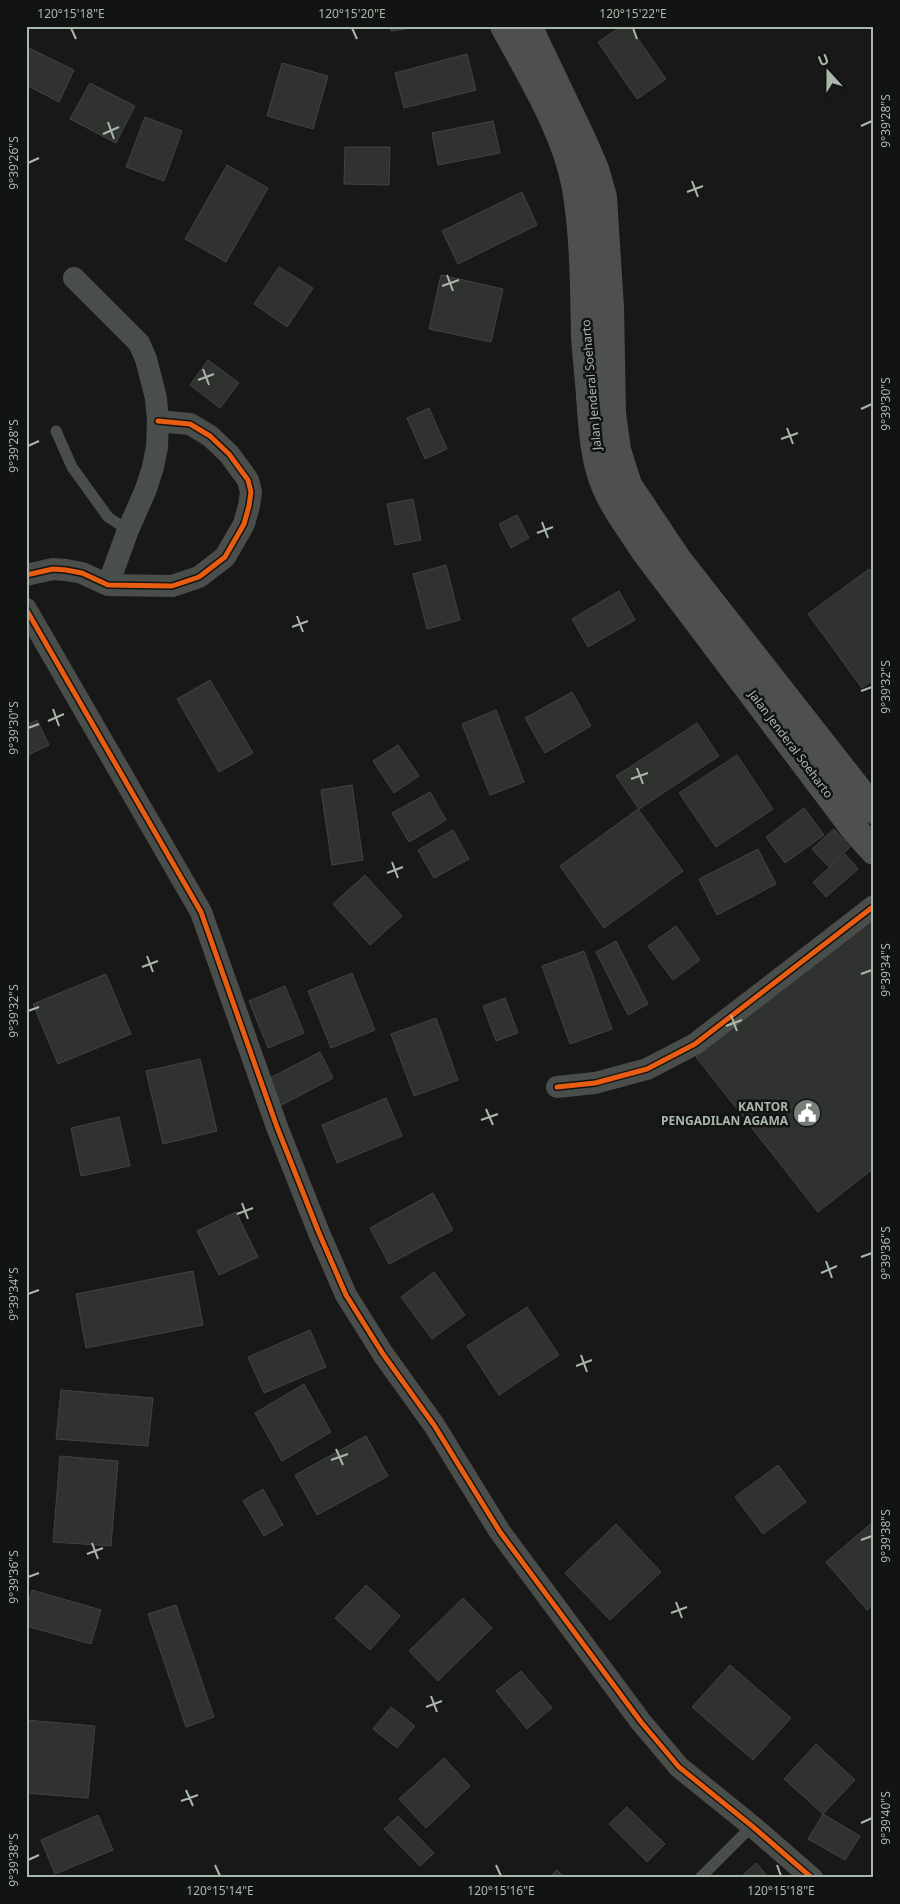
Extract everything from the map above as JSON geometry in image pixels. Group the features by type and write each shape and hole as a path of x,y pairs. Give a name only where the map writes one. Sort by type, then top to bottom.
{"main road":[{"name":"Jalan Jenderal Soeharto","path":"504,26 551,116 576,187 583,251 586,296 585,336 593,435 600,472 614,503 644,550 868,834"},
{"name":"Jalan Jenderal Soeharto","path":"528,26 595,169 602,197 610,308 612,413 617,450 628,485 678,560 874,810"}],"street":[{"path":"74,278 139,343 149,370 156,398 158,421 157,447 153,467 108,585"},
{"path":"26,575 53,569 82,573 108,585 172,586 199,578 225,557 244,524 251,492 248,480 229,454 210,436 190,424 158,421"},
{"path":"26,609 201,912 277,1128 318,1233 346,1295 382,1354 434,1425 500,1532 641,1722 679,1767 812,1878"},
{"path":"558,1087 595,1083 647,1069 695,1044 874,906"}],"lane":[{"path":"56,431 72,467 108,517 128,530"},
{"path":"700,1878 752,1826"}],"building":[{"path":"391,26 426,26 391,31"},
{"path":"622,26 629,26 666,79 637,99 598,42"},
{"path":"29,48 74,70 59,102 26,85 26,54"},
{"path":"467,54 476,90 404,108 395,73"},
{"path":"282,63 328,76 313,129 267,116"},
{"path":"90,83 135,106 116,143 70,119"},
{"path":"145,117 182,131 164,181 126,167"},
{"path":"493,121 500,153 438,165 432,133"},
{"path":"345,147 390,147 389,185 344,184"},
{"path":"227,165 268,188 226,262 185,239"},
{"path":"522,192 537,225 458,264 442,231"},
{"path":"279,267 313,288 287,327 254,304"},
{"path":"441,275 503,289 491,342 429,329"},
{"path":"208,360 239,383 220,408 190,385"},
{"path":"429,408 447,449 425,459 407,418"},
{"path":"413,499 421,540 395,545 387,504"},
{"path":"517,515 529,538 511,548 499,524"},
{"path":"446,565 460,620 427,629 413,574"},
{"path":"869,569 874,575 874,680 862,688 808,614"},
{"path":"619,591 635,620 588,647 572,619"},
{"path":"210,680 253,753 219,772 177,699"},
{"path":"572,692 591,726 545,753 525,718"},
{"path":"496,710 524,782 490,795 462,724"},
{"path":"37,720 49,745 26,756 26,725"},
{"path":"697,723 719,756 639,809 616,776"},
{"path":"398,745 419,776 394,793 373,761"},
{"path":"737,755 773,809 716,847 679,793"},
{"path":"352,785 363,860 332,865 321,790"},
{"path":"430,792 446,820 409,842 392,813"},
{"path":"804,808 824,835 785,863 766,837"},
{"path":"638,809 683,871 604,928 560,866"},
{"path":"834,829 850,847 829,867 812,849"},
{"path":"453,830 469,859 434,878 418,850"},
{"path":"758,849 776,884 717,915 699,879"},
{"path":"845,854 858,869 826,897 813,882"},
{"path":"365,875 402,916 370,945 333,904"},
{"name":"KANTOR PENGADILAN AGAMA","path":"874,918 874,1168 818,1212 696,1057"},
{"path":"676,926 700,960 673,980 648,946"},
{"path":"616,941 648,1004 628,1015 596,952"},
{"path":"584,951 612,1029 570,1044 542,966"},
{"path":"352,973 375,1030 331,1048 308,991"},
{"path":"106,974 131,1034 58,1064 33,1004"},
{"path":"285,986 304,1033 268,1048 249,1001"},
{"path":"505,998 518,1033 496,1041 483,1006"},
{"path":"436,1018 458,1080 414,1096 391,1034"},
{"path":"320,1052 333,1078 280,1106 266,1080"},
{"path":"200,1059 217,1131 163,1144 146,1071"},
{"path":"386,1098 402,1136 337,1163 322,1125"},
{"path":"119,1117 130,1166 81,1176 71,1128"},
{"path":"433,1193 453,1230 389,1264 370,1228"},
{"path":"236,1212 258,1257 219,1275 197,1231"},
{"path":"193,1271 203,1325 86,1348 76,1294"},
{"path":"434,1272 465,1315 432,1339 401,1297"},
{"path":"527,1307 559,1355 499,1395 467,1346"},
{"path":"310,1330 326,1367 264,1393 248,1357"},
{"path":"304,1384 331,1432 282,1461 255,1413"},
{"path":"61,1390 153,1398 148,1446 56,1439"},
{"path":"366,1436 388,1476 317,1515 295,1475"},
{"path":"60,1456 118,1461 111,1546 53,1542"},
{"path":"778,1465 806,1502 763,1534 735,1497"},
{"path":"263,1489 283,1525 264,1536 243,1501"},
{"path":"874,1521 874,1604 867,1610 826,1562"},
{"path":"616,1524 661,1572 610,1620 565,1573"},
{"path":"366,1585 400,1616 370,1650 335,1618"},
{"path":"32,1590 101,1610 91,1644 26,1626 26,1608"},
{"path":"463,1598 492,1628 438,1681 409,1651"},
{"path":"176,1605 214,1717 186,1727 148,1614"},
{"path":"730,1665 791,1718 753,1760 692,1707"},
{"path":"521,1671 552,1708 527,1729 496,1691"},
{"path":"391,1707 415,1726 397,1748 373,1729"},
{"path":"26,1720 95,1726 88,1798 26,1793"},
{"path":"816,1744 855,1780 823,1814 784,1779"},
{"path":"444,1758 470,1786 426,1828 399,1799"},
{"path":"627,1807 665,1844 647,1862 609,1824"},
{"path":"823,1814 860,1836 845,1860 808,1839"},
{"path":"98,1815 113,1850 55,1874 41,1840"},
{"path":"398,1816 434,1853 420,1866 384,1829"},
{"path":"756,1863 769,1878 740,1878"},
{"path":"557,1870 565,1878 549,1878"}],"cycle path":[{"path":"26,575 53,569 82,573 108,585 172,586 199,577 225,557 244,524 251,492 248,480 229,454 210,436 190,424 158,421"},
{"path":"26,609 201,912 277,1127 346,1295 383,1354 434,1425 500,1532 641,1722 679,1767 812,1878"},
{"path":"557,1087 595,1083 647,1069 695,1044 874,906"}],"place":[{"name":"KANTOR PENGADILAN AGAMA","path":"807,1113"}]}
